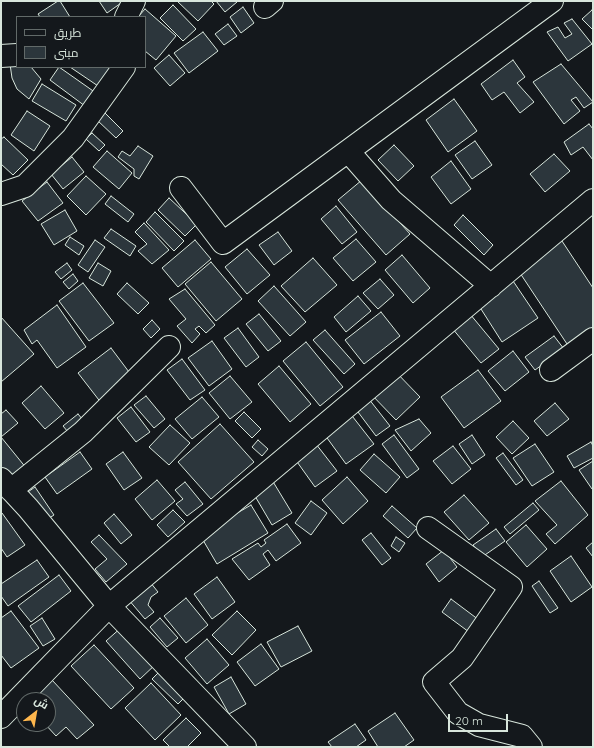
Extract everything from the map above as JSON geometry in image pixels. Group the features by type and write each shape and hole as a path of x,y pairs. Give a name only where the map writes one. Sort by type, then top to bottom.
{"street":[{"path":"126,16 134,1"},
{"path":"180,188 223,243 552,1"},
{"path":"1,56 16,55"},
{"path":"1,194 26,186 72,138 123,68"},
{"path":"348,151 392,200 491,286"},
{"path":"1,717 109,606 593,200"},
{"path":"551,370 593,339"},
{"path":"169,348 83,432 6,484 28,508 109,606 245,747"},
{"path":"428,528 511,587 462,658 434,682 458,712 479,725 522,736 531,747"}],"building":[{"path":"60,1 69,16 39,16 38,14"},
{"path":"99,1 124,1 107,13"},
{"path":"177,1 211,1 214,4 198,21"},
{"path":"216,1 237,1 237,2 225,12"},
{"path":"173,5 196,29 183,41 160,18"},
{"path":"243,7 254,23 241,33 230,17"},
{"path":"145,9 176,36 156,60 146,52 146,16 139,16"},
{"path":"592,10 593,11 593,30 582,19"},
{"path":"572,19 592,44 568,61 547,32 558,27 565,38 572,34 564,23"},
{"path":"228,24 237,36 224,45 215,34"},
{"path":"203,32 218,51 189,73 174,53"},
{"path":"169,55 185,73 170,86 154,68"},
{"path":"513,60 525,77 517,83 534,102 520,113 504,92 492,100 481,84"},
{"path":"16,62 16,68 32,68 41,79 29,99 17,89 12,78 10,64"},
{"path":"561,64 593,102 584,108 576,97 571,100 580,111 564,124 533,82"},
{"path":"58,68 60,68 96,93 85,106 50,80"},
{"path":"71,68 110,68 113,70 101,88"},
{"path":"42,84 76,105 66,121 32,101"},
{"path":"454,99 477,131 448,152 426,120"},
{"path":"27,111 50,126 34,151 11,135"},
{"path":"104,112 123,131 116,138 97,120"},
{"path":"589,124 593,129 593,160 583,147 571,155 564,142"},
{"path":"92,133 105,145 99,151 86,139"},
{"path":"4,137 28,160 13,175 1,164 1,139"},
{"path":"475,141 492,165 472,179 455,155"},
{"path":"394,145 414,166 398,181 378,160"},
{"path":"138,146 153,156 139,179 134,176 134,169 118,157 122,151 130,156"},
{"path":"107,151 132,173 119,189 93,167"},
{"path":"554,154 570,171 545,192 530,174"},
{"path":"72,157 84,172 63,189 51,174"},
{"path":"451,161 471,189 451,204 431,177"},
{"path":"86,176 106,194 86,215 67,196"},
{"path":"362,180 410,234 386,255 338,200"},
{"path":"47,182 63,203 38,221 22,201"},
{"path":"111,196 134,214 128,222 105,204"},
{"path":"169,198 197,224 185,236 158,210"},
{"path":"336,206 357,232 342,244 321,219"},
{"path":"65,210 77,231 54,245 41,224"},
{"path":"155,212 184,241 174,251 146,222"},
{"path":"463,215 493,245 484,255 454,225"},
{"path":"144,223 169,250 152,264 138,251 147,244 135,232"},
{"path":"111,229 136,246 130,256 104,238"},
{"path":"278,232 292,251 274,265 259,245"},
{"path":"70,237 84,246 79,255 65,245"},
{"path":"560,238 593,288 593,327 567,344 516,267"},
{"path":"356,239 376,262 353,281 333,258"},
{"path":"95,240 105,247 88,272 78,265"},
{"path":"195,240 211,259 178,287 162,268"},
{"path":"247,249 270,275 247,294 225,267"},
{"path":"402,255 430,288 413,303 385,270"},
{"path":"313,258 337,285 305,312 281,286"},
{"path":"211,262 242,299 216,321 185,284"},
{"path":"67,263 72,270 61,279 55,272"},
{"path":"98,263 111,271 103,286 89,278"},
{"path":"73,274 78,281 69,289 63,282"},
{"path":"509,275 538,318 502,342 474,298"},
{"path":"380,279 394,295 378,309 363,293"},
{"path":"83,283 114,323 89,341 59,301"},
{"path":"127,283 149,303 138,314 117,294"},
{"path":"274,286 306,322 290,336 258,301"},
{"path":"185,289 215,325 206,333 199,326 195,329 200,334 192,343 177,326 186,319 169,299"},
{"path":"358,296 371,311 346,332 334,317"},
{"path":"57,305 86,347 57,368 37,340 32,344 24,330"},
{"path":"465,308 499,349 481,363 447,322"},
{"path":"381,312 400,336 364,364 345,340"},
{"path":"259,314 281,341 268,351 246,324"},
{"path":"1,317 34,354 1,382"},
{"path":"152,320 160,329 151,338 143,329"},
{"path":"238,328 259,357 246,367 224,338"},
{"path":"325,330 355,364 344,374 313,340"},
{"path":"554,336 564,349 535,370 525,357"},
{"path":"212,341 232,369 209,386 188,358"},
{"path":"306,342 343,387 320,406 283,361"},
{"path":"111,348 135,380 102,404 78,373"},
{"path":"513,351 529,372 505,391 488,371"},
{"path":"182,359 205,390 190,400 167,370"},
{"path":"279,366 311,404 290,422 258,384"},
{"path":"392,368 420,397 396,420 368,391"},
{"path":"478,370 501,401 464,428 441,397"},
{"path":"230,376 252,402 230,419 209,393"},
{"path":"41,386 64,413 45,429 22,403"},
{"path":"365,394 390,426 376,436 352,404"},
{"path":"146,396 165,419 154,428 134,405"},
{"path":"202,397 219,417 192,439 175,419"},
{"path":"555,403 569,419 547,436 534,421"},
{"path":"131,407 150,432 136,442 117,418"},
{"path":"6,410 18,423 1,437 1,414"},
{"path":"244,412 261,429 252,438 235,421"},
{"path":"349,412 374,444 346,464 322,431"},
{"path":"78,414 88,426 73,438 63,426"},
{"path":"419,419 431,433 411,451 395,430"},
{"path":"513,421 529,438 512,454 496,437"},
{"path":"220,424 254,462 211,499 178,462"},
{"path":"170,425 190,443 169,465 149,447"},
{"path":"394,435 419,469 407,478 382,444"},
{"path":"472,435 485,455 472,464 459,444"},
{"path":"1,437 27,469 7,484 1,475"},
{"path":"258,440 268,449 262,456 252,447"},
{"path":"591,442 593,446 593,458 574,468 567,456"},
{"path":"316,444 337,471 315,487 295,459"},
{"path":"535,444 554,472 532,486 513,458"},
{"path":"453,446 471,469 452,484 433,461"},
{"path":"80,452 92,469 57,494 45,477"},
{"path":"123,452 142,478 124,490 106,464"},
{"path":"503,453 523,480 516,485 496,458"},
{"path":"374,454 400,477 386,493 360,470"},
{"path":"593,461 593,488 592,489 579,470"},
{"path":"347,477 368,501 343,524 322,500"},
{"path":"157,480 175,501 152,520 135,499"},
{"path":"272,480 292,513 272,525 252,491"},
{"path":"561,481 588,515 555,544 546,534 557,525 535,501"},
{"path":"185,482 203,504 187,516 176,504 183,499 175,490"},
{"path":"35,487 54,515 37,526 18,499"},
{"path":"464,495 489,523 469,540 444,512"},
{"path":"311,501 327,513 311,535 295,523"},
{"path":"533,503 539,510 510,534 504,527"},
{"path":"251,505 268,533 217,564 200,535"},
{"path":"392,506 417,528 408,538 383,516"},
{"path":"173,510 185,522 168,537 157,525"},
{"path":"1,513 25,545 7,557 1,548"},
{"path":"114,514 132,535 121,544 104,523"},
{"path":"287,524 301,543 276,561 268,550 263,554 270,565 249,580 232,559 258,543 261,547 266,543 264,540"},
{"path":"526,525 547,549 527,567 506,542"},
{"path":"496,529 505,541 482,557 473,545"},
{"path":"371,533 391,558 382,565 362,540"},
{"path":"99,535 127,564 106,582 95,569 107,559 91,542"},
{"path":"396,537 405,543 399,552 391,546"},
{"path":"593,542 593,557 586,548"},
{"path":"444,550 457,567 439,582 426,564"},
{"path":"571,556 592,587 571,602 550,571"},
{"path":"37,560 49,577 8,606 1,596 1,584"},
{"path":"59,575 71,591 31,622 18,606"},
{"path":"217,577 235,602 212,619 194,594"},
{"path":"539,581 558,608 550,613 532,586"},
{"path":"150,582 158,592 151,597 148,605 154,612 145,619 128,599"},
{"path":"186,598 208,625 186,643 164,616"},
{"path":"451,599 479,620 469,632 442,612"},
{"path":"11,611 39,648 11,668 1,655 1,618"},
{"path":"237,611 256,630 232,655 212,635"},
{"path":"42,618 55,639 43,646 30,626"},
{"path":"160,618 178,638 167,647 150,627"},
{"path":"123,626 157,663 140,679 106,641"},
{"path":"298,626 312,651 281,667 267,642"},
{"path":"207,639 229,665 207,684 185,658"},
{"path":"261,644 279,669 255,686 237,662"},
{"path":"94,645 134,688 111,709 71,666"},
{"path":"164,667 190,692 178,704 152,679"},
{"path":"231,677 246,704 229,714 214,687"},
{"path":"52,680 94,725 77,739 66,727 56,736 52,732 56,732 56,692 38,692"},
{"path":"151,683 181,715 155,740 125,708"},
{"path":"395,713 414,740 404,747 378,747 368,731"},
{"path":"186,718 201,733 187,747 170,747 163,740"},
{"path":"355,724 366,740 356,747 332,747 328,742"}]}
